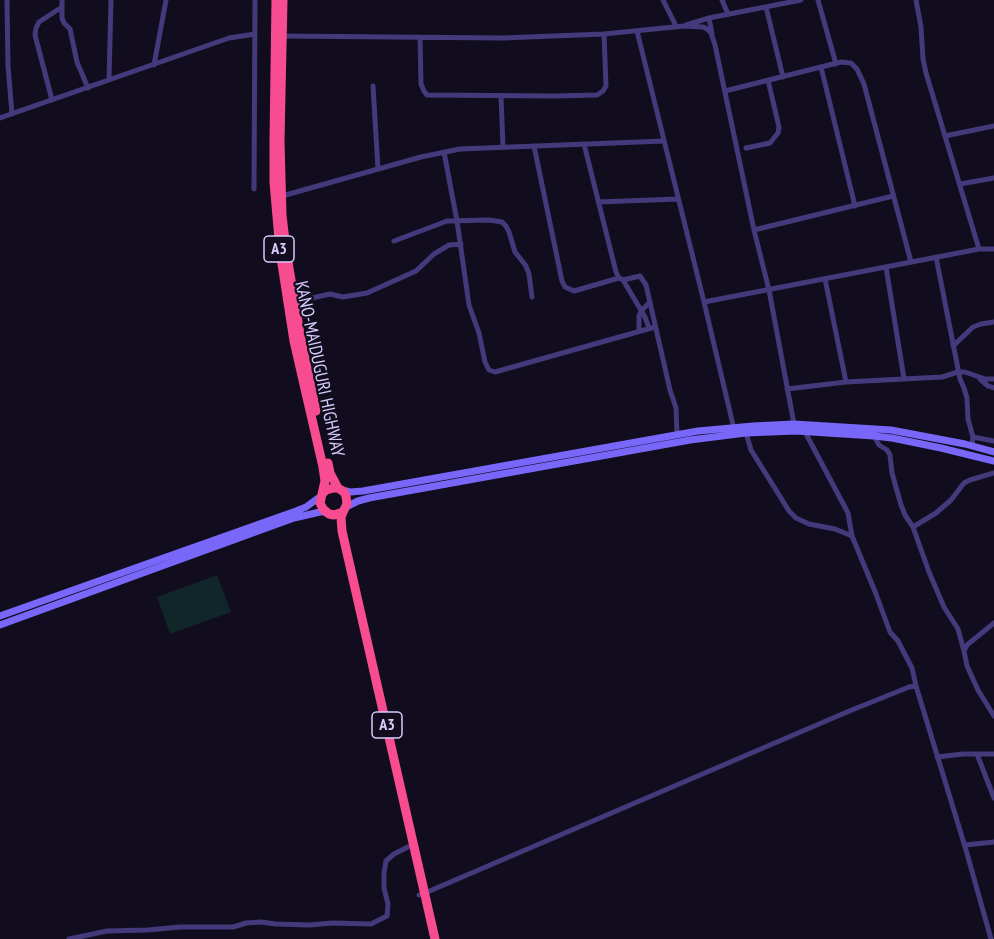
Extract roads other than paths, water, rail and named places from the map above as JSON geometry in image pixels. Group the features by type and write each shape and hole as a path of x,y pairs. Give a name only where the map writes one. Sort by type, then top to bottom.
{"highway":[{"name":"KANO-MAIDUGURI HIGHWAY","path":"276,0 282,196 286,250 301,340 327,462 339,489"},
{"name":"KANO-MAIDUGURI HIGHWAY","path":"283,0 282,36 278,60 274,182 280,251 294,341 323,467 325,481 322,495"},
{"path":"322,495 330,488 339,489"},
{"name":"A3","path":"339,489 347,500 341,517 342,531 422,894 429,939"},
{"name":"A3","path":"322,495 320,503 334,520 340,542 408,847 435,939"},
{"path":"327,513 334,515 344,509"}],"main road":[{"path":"339,489 350,492 363,491 677,435 794,424 891,430 994,452"},
{"path":"344,509 354,502 369,498 734,431 746,433 805,432 892,438 994,461"},
{"path":"0,616 296,511 306,507 322,495"},
{"path":"0,625 294,518 327,513"}],"street":[{"path":"7,0 8,66 12,114"},
{"path":"62,0 64,23 71,32 77,62 88,88"},
{"path":"109,80 111,0"},
{"path":"154,65 166,0"},
{"path":"254,189 255,0"},
{"path":"663,0 676,26"},
{"path":"722,0 728,14"},
{"path":"759,0 759,8"},
{"path":"684,26 709,18 801,0"},
{"path":"818,0 836,64"},
{"path":"916,0 923,59 979,249"},
{"path":"52,100 35,35 39,22 62,7"},
{"path":"766,7 783,77"},
{"path":"709,18 769,290 794,424"},
{"path":"282,36 503,38 604,34 684,26 703,27 711,33 713,39"},
{"path":"637,31 734,431"},
{"path":"0,118 229,38 255,34"},
{"path":"420,38 422,84 427,95 597,95 606,86 604,34"},
{"path":"725,91 841,62 851,63 857,69 864,84 911,262"},
{"path":"0,68 8,66"},
{"path":"821,67 855,206"},
{"path":"746,148 770,143 778,133 779,127 768,80"},
{"path":"373,86 378,169"},
{"path":"501,96 503,147"},
{"path":"945,136 994,126"},
{"path":"282,196 421,156 469,148 664,141"},
{"path":"584,144 614,266 652,328"},
{"path":"534,146 565,287 574,291 640,276 646,285 652,328 676,408 677,435"},
{"path":"444,152 469,304 489,370 495,372 652,328"},
{"path":"960,184 994,178"},
{"path":"754,230 893,196"},
{"path":"598,202 678,199"},
{"path":"394,241 447,221 502,222 506,226 514,252 526,266 532,297"},
{"path":"295,306 312,298 330,294 343,297 367,293 416,271 434,254 449,245 460,244"},
{"path":"704,302 979,249 994,249"},
{"path":"936,257 958,372 967,398 968,419 974,437 972,446"},
{"path":"886,267 904,379"},
{"path":"825,279 846,382"},
{"path":"639,331 640,310 650,302"},
{"path":"953,346 973,327 994,322"},
{"path":"787,389 846,382 942,377 958,372 965,372 985,380 994,379"},
{"path":"979,378 994,388"},
{"path":"805,432 848,513 852,536 890,632 898,641 912,668 991,939"},
{"path":"746,433 751,450 789,511 796,518 852,536"},
{"path":"874,436 879,445 890,455 892,473 901,505 913,527 928,572 944,607 958,629 967,666 994,716"},
{"path":"974,437 994,441"},
{"path":"913,527 936,513 951,500 964,483 994,473"},
{"path":"964,651 967,645 994,622"},
{"path":"422,894 847,712 916,686"},
{"path":"977,754 994,798"},
{"path":"937,757 994,754"},
{"path":"965,845 994,842"},
{"path":"69,939 106,932 180,927 233,927 261,922 310,925 371,924 387,916 388,904 384,888 386,861 408,847"}]}
